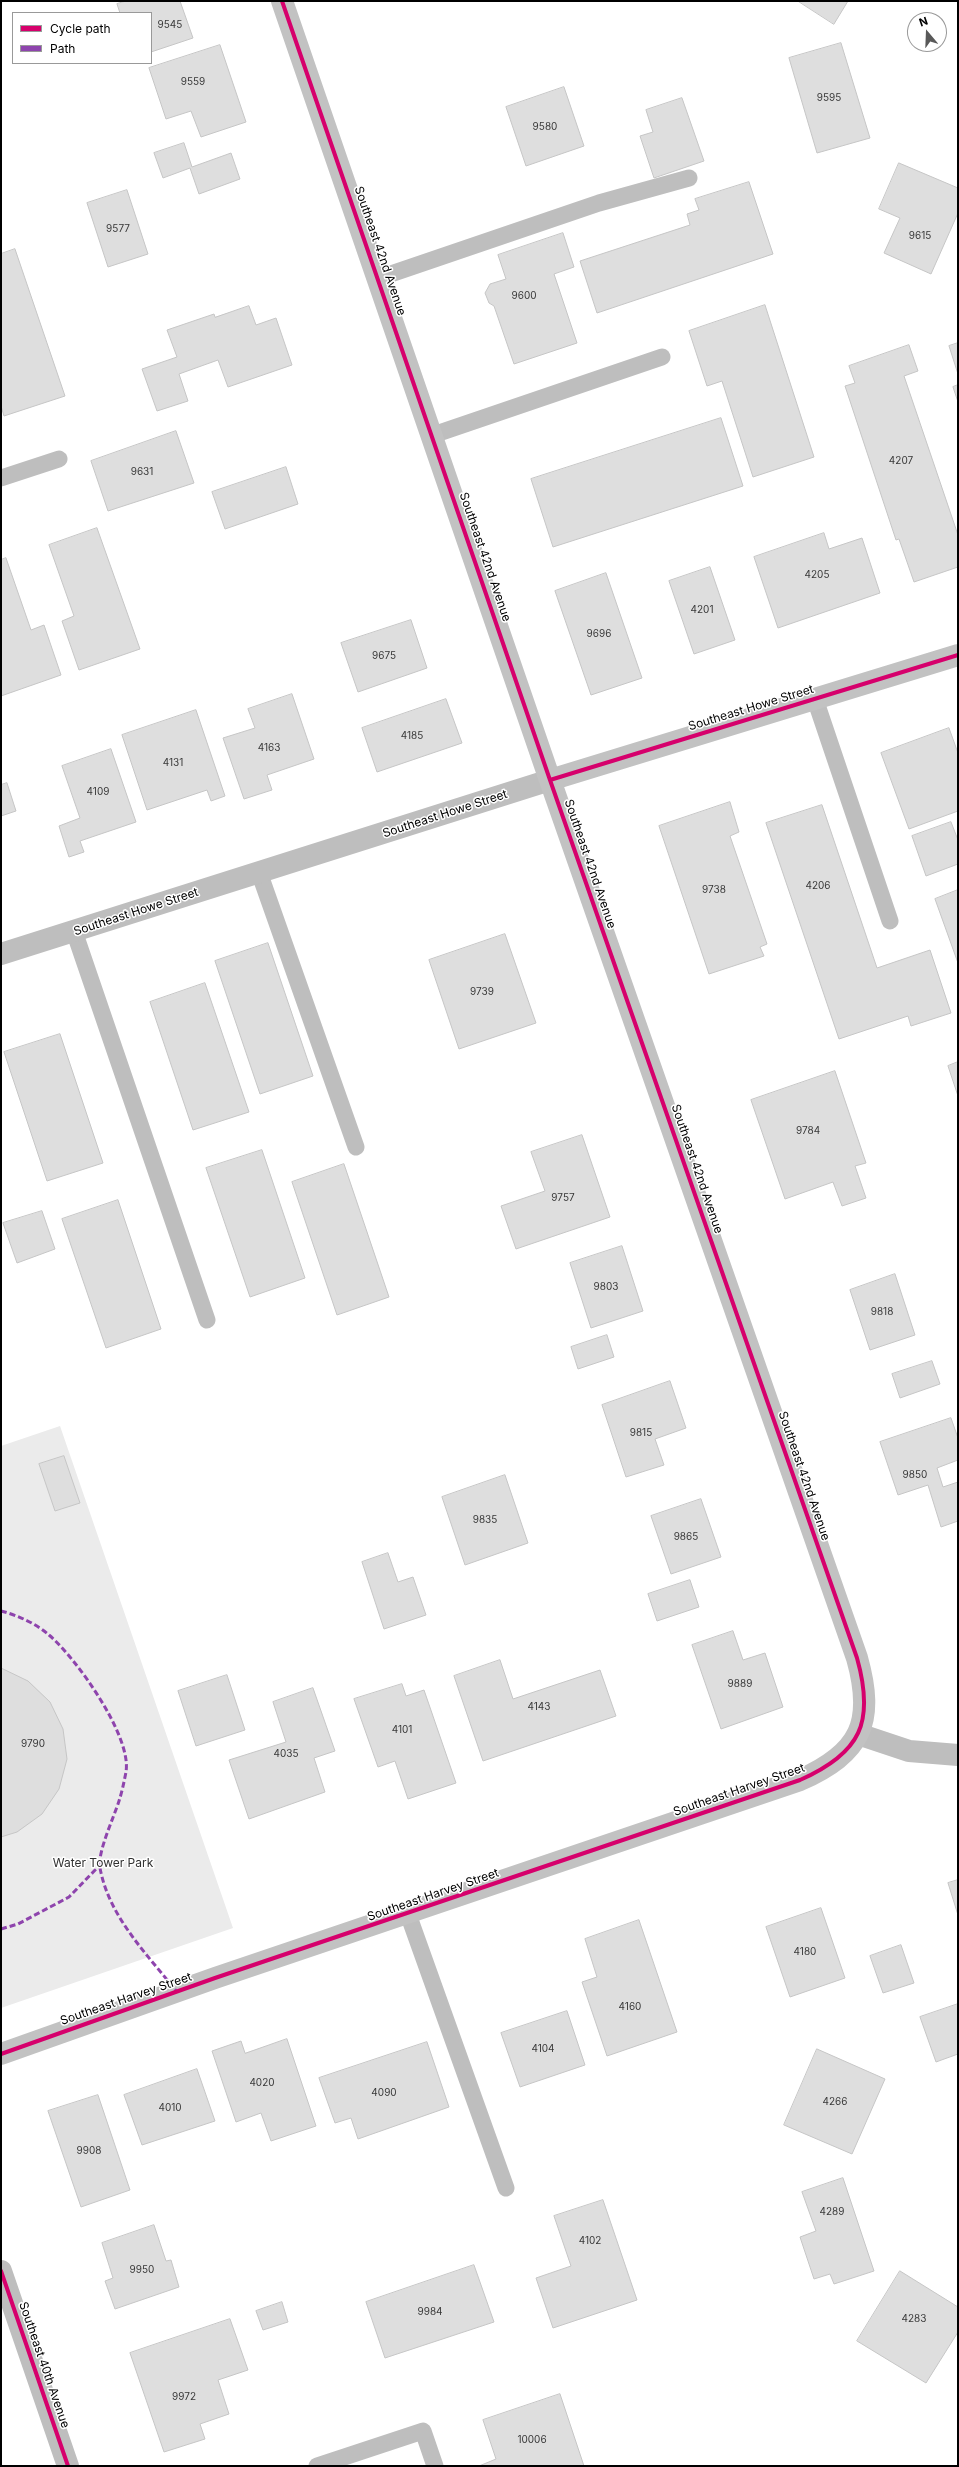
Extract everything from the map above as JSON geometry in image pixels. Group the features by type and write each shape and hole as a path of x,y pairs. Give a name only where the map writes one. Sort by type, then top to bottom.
{"street":[{"name":"Southeast 42nd Avenue","path":"282,1 379,278 550,780 857,1658 864,1687 865,1702 864,1717 858,1734"},
{"name":"Southeast Howe Street","path":"1,954 550,780 958,655"},
{"path":"858,1734 909,1751 958,1755"},
{"name":"Southeast Harvey Street","path":"1,2054 215,1978 408,1914 800,1780 821,1771 836,1760 858,1734"},
{"name":"Southeast 40th Avenue","path":"1,2271 68,2466"}],"lane":[{"path":"379,278 592,206 689,178"},
{"path":"432,435 662,357"},
{"path":"1,478 59,459"},
{"path":"815,699 890,921"},
{"path":"259,872 356,1147"},
{"path":"74,931 207,1320"},
{"path":"408,1914 506,2188"},
{"path":"317,2466 423,2431 435,2466"}],"green space":[{"name":"Water Tower Park","path":"60,1426 233,1928 1,2008 1,1446"}],"building":[{"path":"126,1 180,1 193,38 152,52 152,12 120,12 117,4"},
{"path":"798,1 848,1 834,24"},
{"path":"841,43 870,138 817,153 789,58"},
{"path":"220,45 246,122 201,137 191,111 166,119 149,68"},
{"path":"564,87 584,146 526,166 506,107"},
{"path":"682,98 704,161 654,178 640,136 653,132 646,110"},
{"path":"184,143 192,167 231,153 240,179 199,194 190,168 163,178 154,153"},
{"path":"899,163 958,188 958,213 931,274 884,253 900,218 879,209"},
{"path":"749,182 773,254 597,313 580,261 690,225 687,214 699,210 695,199"},
{"path":"127,190 148,254 108,267 87,203"},
{"path":"563,233 574,267 554,274 577,343 514,364 494,306 489,303 485,293 490,284 506,279 498,255"},
{"path":"15,249 65,396 4,416 1,406 1,254"},
{"path":"765,305 814,457 753,477 722,381 707,386 689,331"},
{"path":"249,306 256,325 276,318 292,365 228,387 218,360 179,374 188,401 157,411 142,369 177,357 167,330 214,314 215,317"},
{"path":"958,343 958,374 949,346"},
{"path":"909,345 918,371 904,376 958,535 958,567 914,582 899,539 896,540 845,386 855,383 849,366"},
{"path":"958,385 958,402 953,387"},
{"path":"721,418 743,486 553,547 531,479"},
{"path":"176,431 194,483 108,511 91,461"},
{"path":"286,467 298,504 225,529 212,492"},
{"path":"97,528 140,649 79,670 62,621 74,616 49,545"},
{"path":"824,533 829,549 862,538 880,593 778,628 754,557"},
{"path":"6,558 31,630 44,625 61,675 1,696 1,560"},
{"path":"710,567 735,640 694,654 669,581"},
{"path":"606,573 642,678 591,695 555,591"},
{"path":"411,620 427,668 358,692 341,643"},
{"path":"292,694 314,759 267,775 272,790 244,799 223,738 255,728 248,709"},
{"path":"446,699 462,743 377,772 362,728"},
{"path":"196,710 225,796 211,801 207,790 147,810 122,735"},
{"path":"949,728 958,753 958,811 909,829 881,753"},
{"path":"111,749 136,822 80,841 84,852 69,857 59,826 80,818 62,766"},
{"path":"7,783 16,811 1,816 1,785"},
{"path":"730,802 739,832 730,836 767,944 760,947 764,956 709,974 659,826"},
{"path":"822,805 877,968 930,950 951,1013 911,1026 908,1016 839,1039 766,823"},
{"path":"951,822 958,840 958,864 926,876 912,836"},
{"path":"958,890 958,963 935,899"},
{"path":"505,934 536,1023 459,1049 429,960"},
{"path":"268,943 313,1076 260,1094 215,961"},
{"path":"205,983 249,1112 193,1130 150,1002"},
{"path":"60,1034 103,1163 47,1181 4,1052"},
{"path":"958,1062 958,1096 948,1066"},
{"path":"835,1071 866,1163 855,1166 866,1198 842,1206 833,1182 785,1199 751,1100"},
{"path":"582,1135 610,1217 516,1249 501,1206 545,1191 531,1152"},
{"path":"262,1150 305,1278 250,1297 206,1168"},
{"path":"344,1164 389,1297 337,1315 292,1182"},
{"path":"118,1200 161,1329 106,1348 62,1219"},
{"path":"42,1211 55,1249 17,1263 3,1223"},
{"path":"622,1246 643,1311 591,1328 570,1263"},
{"path":"895,1274 915,1335 870,1350 850,1290"},
{"path":"607,1335 614,1357 578,1369 571,1347"},
{"path":"932,1361 940,1384 900,1398 892,1374"},
{"path":"670,1381 686,1428 655,1439 664,1465 626,1477 602,1405"},
{"path":"951,1418 958,1438 958,1460 937,1468 943,1487 958,1482 958,1521 941,1527 928,1485 898,1495 880,1442"},
{"path":"64,1456 80,1503 55,1511 39,1464"},
{"path":"505,1475 528,1543 465,1565 442,1497"},
{"path":"701,1499 721,1557 671,1574 651,1516"},
{"path":"388,1553 398,1582 413,1577 426,1615 384,1629 362,1562"},
{"path":"690,1580 699,1607 657,1621 648,1594"},
{"path":"733,1631 743,1660 765,1653 783,1707 721,1729 692,1645"},
{"path":"500,1660 513,1699 600,1670 616,1716 483,1761 454,1676"},
{"path":"1,1668 28,1681 50,1702 63,1729 67,1759 59,1789 42,1814 17,1832 1,1837"},
{"path":"227,1675 245,1730 196,1746 178,1691"},
{"path":"402,1684 406,1696 424,1690 456,1783 408,1799 395,1761 378,1767 354,1699"},
{"path":"313,1688 335,1751 314,1758 325,1792 249,1819 229,1760 286,1742 273,1702"},
{"path":"958,1880 958,1915 948,1883"},
{"path":"821,1908 845,1978 790,1997 766,1927"},
{"path":"639,1920 677,2032 607,2056 582,1982 597,1977 585,1939"},
{"path":"901,1945 914,1983 883,1993 870,1956"},
{"path":"958,2004 958,2054 936,2062 920,2017"},
{"path":"567,2011 585,2065 520,2087 501,2033"},
{"path":"287,2039 316,2126 271,2141 261,2113 236,2122 212,2051 241,2041 245,2053"},
{"path":"427,2042 449,2107 358,2139 351,2118 335,2123 319,2078"},
{"path":"817,2049 885,2079 852,2154 784,2125"},
{"path":"197,2069 215,2121 142,2145 124,2095"},
{"path":"98,2095 130,2190 81,2207 48,2111"},
{"path":"843,2178 874,2271 834,2284 830,2274 814,2279 800,2237 816,2231 802,2192"},
{"path":"603,2200 637,2300 553,2328 536,2278 571,2266 554,2216"},
{"path":"154,2225 166,2261 171,2260 179,2287 115,2309 105,2281 113,2278 102,2243"},
{"path":"474,2265 494,2322 385,2358 366,2302"},
{"path":"900,2271 958,2307 958,2332 926,2383 857,2341"},
{"path":"282,2302 288,2322 263,2330 256,2311"},
{"path":"230,2319 248,2370 218,2380 229,2414 200,2424 205,2439 164,2452 130,2353"},
{"path":"560,2394 584,2466 479,2466 496,2459 483,2420"}],"marked path":[{"path":"1,1611 20,1617 49,1635 87,1679 111,1719 126,1757 126,1772 120,1798 103,1844 100,1868 105,1886 120,1919 177,1992"},
{"path":"1,1929 18,1924 69,1897 99,1866"}],"cycle path":[{"path":"1,2054 215,1978 800,1780 821,1770 837,1759 850,1746 858,1733 863,1718 864,1700 857,1658 550,780 282,1"},
{"path":"550,780 958,655"},
{"path":"1,2271 68,2466"}]}
